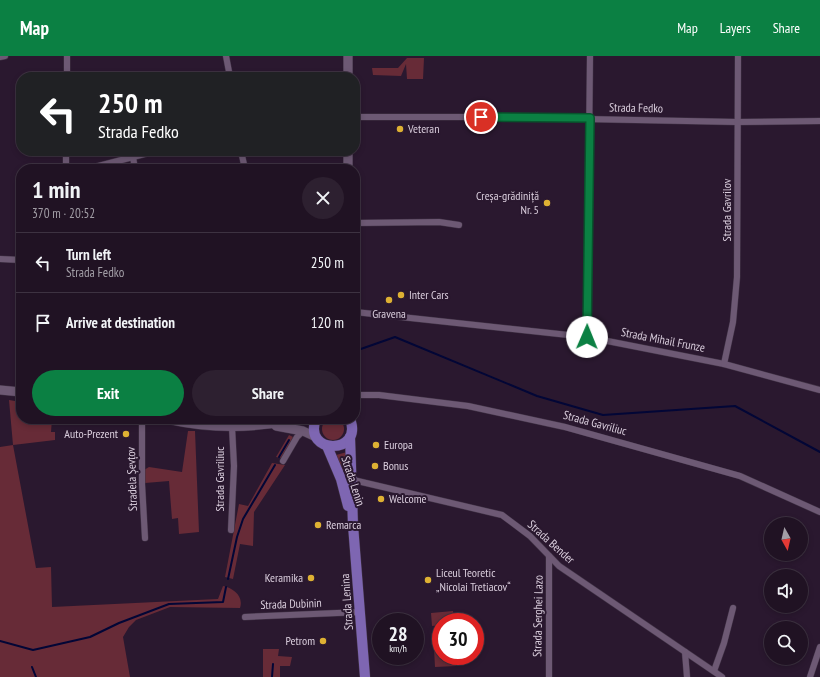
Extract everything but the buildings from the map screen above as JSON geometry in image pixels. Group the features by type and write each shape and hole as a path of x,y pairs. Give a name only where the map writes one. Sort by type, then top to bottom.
{"main road":[{"path":"315,424 316,437 327,446 340,446 350,437"},
{"path":"351,424 352,432 350,437 353,525"},
{"name":"Strada Lenin","path":"327,446 341,479 353,525"},
{"name":"Strada Lenina","path":"353,525 365,677"}],"street":[{"path":"0,57 5,56"},
{"path":"67,56 67,72"},
{"path":"226,56 229,72"},
{"path":"348,56 348,72"},
{"path":"587,337 590,56"},
{"name":"Strada Gavrilov","path":"724,364 733,322 738,277 738,56"},
{"name":"Strada Fedko","path":"360,117 590,118 738,122 820,120"},
{"path":"106,164 137,156"},
{"path":"133,157 134,164"},
{"path":"360,223 439,222 459,225"},
{"path":"0,260 16,260"},
{"name":"Strada Mihail Frunze","path":"360,313 587,337 724,364 820,390"},
{"path":"0,390 16,392"},
{"name":"Strada Gavriliuc","path":"360,395 386,396 468,406 565,427 740,476 820,512"},
{"name":"Stradela Șevțov","path":"142,424 142,484 145,538"},
{"path":"195,424 232,427 269,426 303,431 316,437"},
{"path":"269,426 277,424"},
{"name":"Strada Gavriliuc","path":"231,530 234,480 232,427"},
{"path":"283,461 297,437 303,431"},
{"name":"Strada Bender","path":"341,479 352,479 502,515 530,536 549,556 570,574 722,677"},
{"name":"Strada Serghei Lazo","path":"549,556 549,677"},
{"path":"714,671 724,643 733,608"},
{"name":"Strada Dubinin","path":"246,617 361,612"},
{"path":"810,677 819,656 820,647"},
{"path":"686,652 687,677"}],"shaded area":[{"path":"407,58 424,58 423,79 407,79 406,64 401,76 373,75 372,68 398,68"},
{"path":"9,400 16,401 16,424 52,424 51,432 55,432 55,440 13,445"},
{"path":"324,424 343,425 344,429 341,437 333,440 325,437 322,429"},
{"path":"188,431 195,431 199,532 179,534 178,518 172,519 169,481 145,483 144,470 149,467 182,472"},
{"path":"289,435 293,437 282,458 276,457"},
{"path":"13,445 36,568 51,567 52,607 218,599 223,586 237,593 241,604 240,608 170,607 136,620 129,627 123,637 130,677 0,677 0,447"},
{"path":"347,452 348,473 345,474 336,455"},
{"path":"272,463 285,465 254,512 253,546 240,544 233,579 225,577 239,504 248,506"},
{"path":"453,611 453,613 432,613 432,626 431,613"},
{"path":"263,649 279,649 278,656 292,657 290,666 280,666 280,677 263,677"},
{"path":"435,665 456,665 456,666 435,667"}],"waterway":[{"path":"360,349 395,337 537,396 603,415 735,406 820,452"},
{"path":"279,457 289,440"},
{"path":"228,579 237,537 243,519 275,465"},
{"path":"0,641 33,650 90,637 119,623 169,604 223,602 226,587"},
{"path":"272,677 273,664"},
{"path":"32,667 36,677"}],"place":[{"name":"Veteran","path":"400,129"},
{"name":"Creșa-grădiniță Nr. 5","path":"547,203"},
{"name":"Inter Cars","path":"401,295"},
{"name":"Gravena","path":"389,300"},
{"name":"Auto-Prezent","path":"126,434"},
{"name":"Europa","path":"376,445"},
{"name":"Bonus","path":"375,466"},
{"name":"Welcome","path":"381,499"},
{"name":"Remarca","path":"318,525"},
{"name":"Keramika","path":"311,578"},
{"name":"Liceul Teoretic „Nicolai Tretiacov“","path":"428,580"},
{"name":"Petrom","path":"323,641"}],"route":[{"path":"481,117 590,118 587,337"}]}
